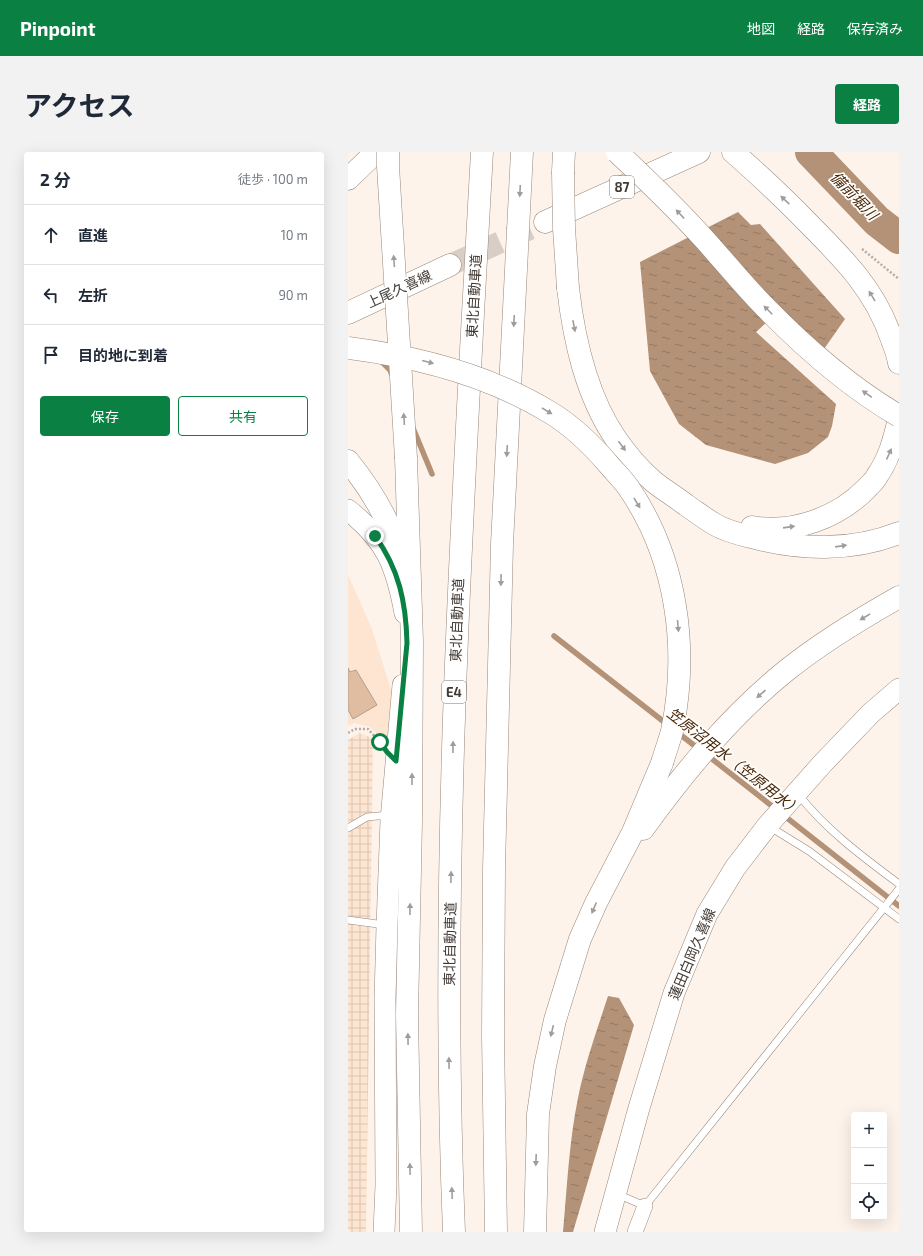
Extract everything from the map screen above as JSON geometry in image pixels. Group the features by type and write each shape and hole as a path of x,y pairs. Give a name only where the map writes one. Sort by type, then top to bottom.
{"main road":[{"path":"348,179 376,152"},
{"path":"388,152 406,458 412,642 411,821 407,1014 411,1227"},
{"name":"東北自動車道","path":"454,1232 448,1035 454,697 462,502 482,152"},
{"path":"496,1232 493,1035 494,877 501,559 522,152"},
{"path":"617,152 670,202 738,278 787,329 862,391 899,416"},
{"name":"87","path":"545,222 699,152"},
{"path":"733,152 792,206 844,259 864,283 879,309 889,331 899,363"},
{"path":"563,162 564,228 568,288 573,326 584,368 598,405 616,438 640,468 654,482 714,524 738,534 769,542 799,547 833,547 859,544 899,533"},
{"name":"上尾久喜線","path":"348,313 450,265"},
{"path":"348,348 413,359 451,368 486,380 521,396 552,414 581,435 628,487 646,517 660,548 672,584 678,622 680,658 678,699 671,733 662,763 633,832 596,903 580,939 555,1020 544,1066 538,1114 535,1232"},
{"path":"697,512 740,526 774,529 805,524 832,514 857,498 877,477 891,452 899,419"},
{"path":"348,461 362,478 382,511 394,536 403,570 410,610"},
{"path":"611,874 682,777 718,735 750,704 787,670 823,643 864,617 899,598"}],"street":[{"path":"348,510 375,536 387,552 401,589 405,613 407,643 391,815 385,998 386,1185 384,1232"},
{"name":"蓮田白岡久喜線","path":"606,1232 615,1193 639,1108 674,994 707,914 735,868 768,825 823,763 871,713 899,689"},
{"path":"636,1232 645,1206"}],"lane":[{"path":"797,793 810,810 854,850 899,884"},
{"path":"348,828 367,818 391,815"},
{"path":"768,825 809,851 899,919"},
{"path":"615,1193 645,1206 899,889"},
{"path":"348,920 387,926"}],"path":[{"path":"348,733 355,729 368,729 396,761"}],"shaded area":[{"path":"348,575 372,629 392,693 387,742 370,727 354,723 348,726"},
{"path":"359,733 370,737 373,741 366,1232 348,1232 348,740"}],"water":[{"path":"738,212 751,225 760,224 845,319 824,349 780,310 756,332 836,404 832,426 828,437 808,453 775,464 706,445 679,424 650,371 640,262"},
{"path":"608,996 619,998 634,1025 573,1232 563,1232 570,1148 578,1098 588,1059"}],"building":[{"path":"348,668 350,672 356,670 377,705 353,719 348,710"}],"waterway":[{"name":"備前堀川","path":"811,152 877,221 899,238"},
{"name":"笠原沼用水（笠原用水）","path":"380,360 390,370 392,375"},
{"name":"笠原沼用水（笠原用水）","path":"413,428 432,474"},
{"name":"笠原沼用水（笠原用水）","path":"554,636 668,725"},
{"name":"笠原沼用水（笠原用水）","path":"677,732 700,750"},
{"name":"笠原沼用水（笠原用水）","path":"707,755 899,906"}],"tunnel":[{"path":"450,265 545,222"}],"route":[{"path":"375,536 387,552 394,569 401,589 407,627 407,643 396,761 380,742"}]}
